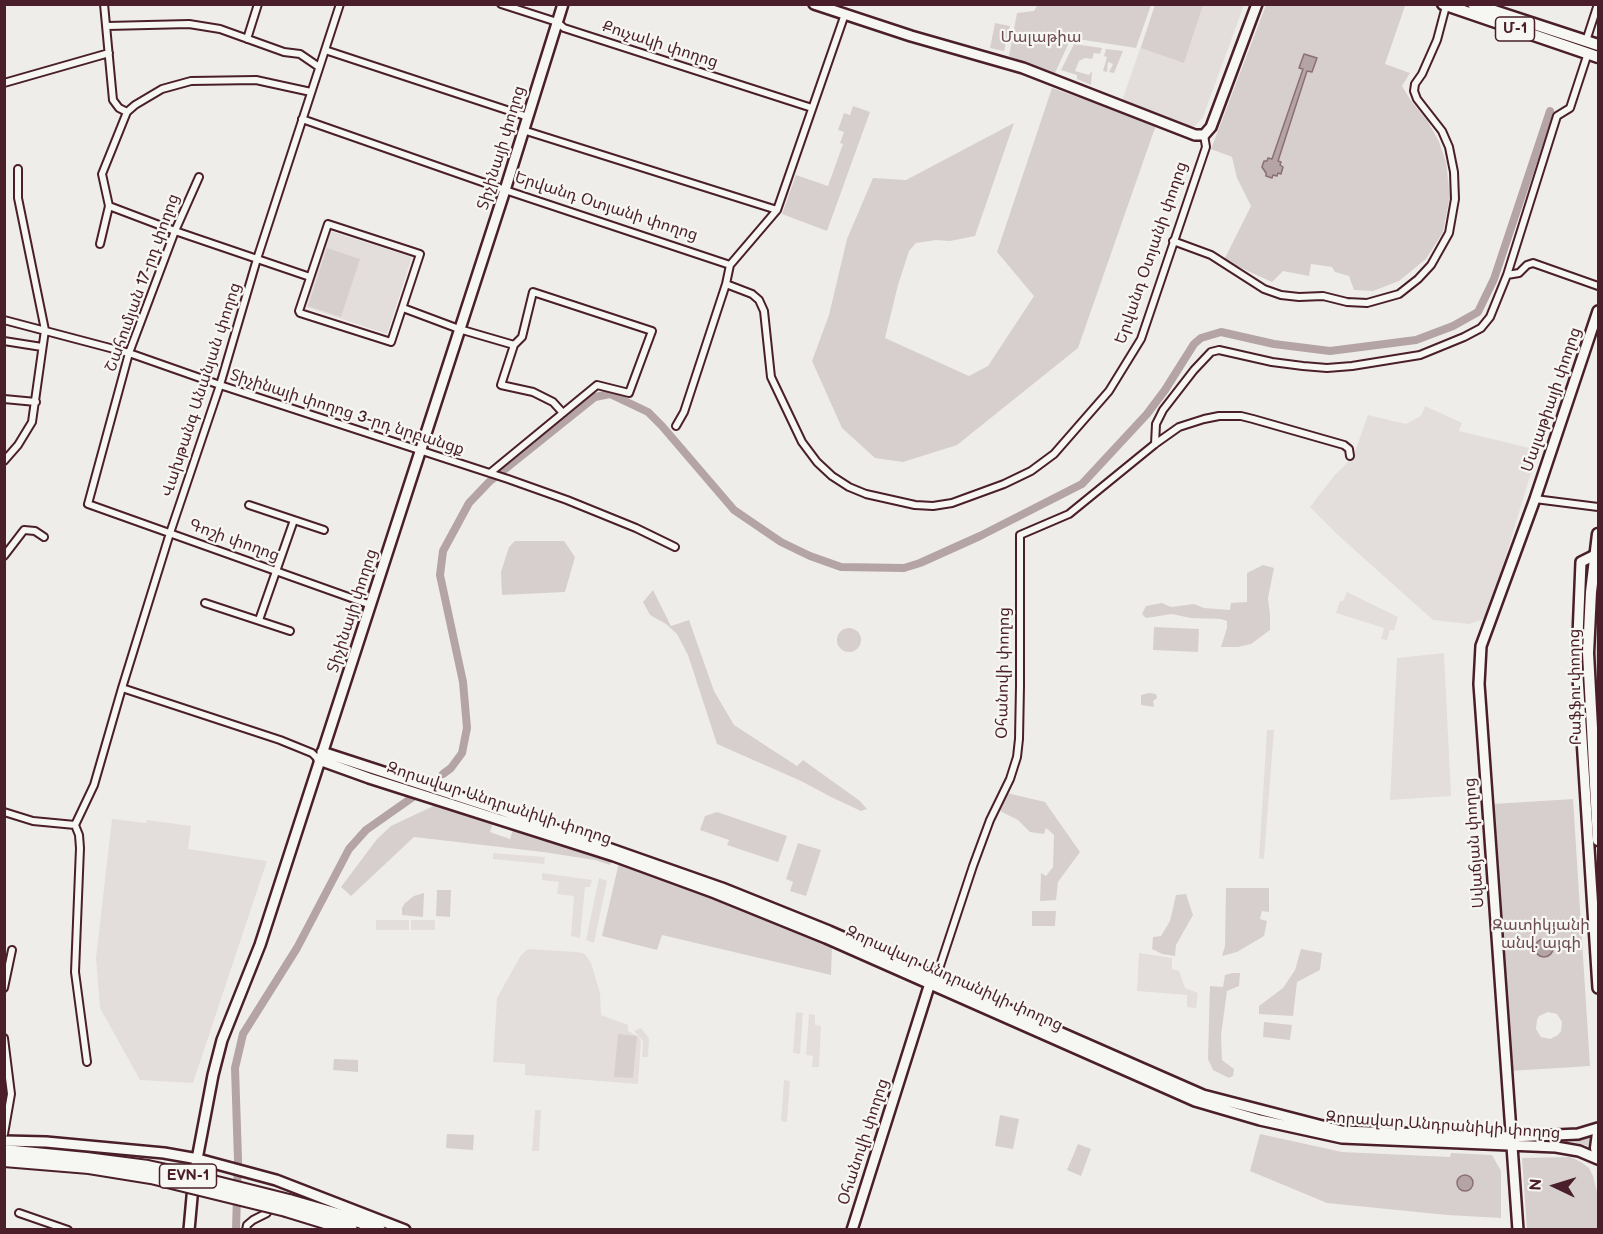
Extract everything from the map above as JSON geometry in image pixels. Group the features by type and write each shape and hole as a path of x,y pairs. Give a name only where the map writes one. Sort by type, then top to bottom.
{"highway":[{"name":"EVN-1","path":"4,1151 88,1163"},
{"name":"EVN-1","path":"4,1160 148,1167 185,1175 287,1206 351,1230"},
{"name":"EVN-1","path":"287,1206 362,1222 379,1230"}],"main road":[{"name":"Տիչինայի փողոց","path":"189,1230 194,1175 222,1040 258,952 318,755 371,605 563,4"},
{"path":"814,4 911,36 1023,68 1195,135 1204,135"},
{"name":"Երվանդ Օտյանի փողոց","path":"1204,135 1211,127 1257,4"},
{"name":"Մ-1","path":"1473,4 1590,50"},
{"name":"Մ-1","path":"1445,5 1590,50 1599,45"},
{"name":"Մալաթիայի փողոց","path":"1534,499 1599,310"},
{"name":"Սվաճյան փողոց","path":"1518,1230 1479,684 1481,646 1534,499"},
{"name":"Րաֆֆու փողոց","path":"1599,534 1591,592 1588,653 1599,840"},
{"path":"1595,555 1581,562 1577,661 1599,988"},
{"name":"Զորավար Անդրանիկի փողոց","path":"318,755 380,781 615,853 716,893 768,910 1203,1095 1342,1131 1511,1141 1578,1151 1599,1159"},
{"name":"Օհանովի փողոց","path":"852,1230 933,981"},
{"name":"Օհանովի փողոց","path":"857,1230 933,981"},
{"path":"1599,1131 1596,1148 1599,1159"},
{"name":"Զորավար Անդրանիկի փողոց","path":"1511,1141 1599,1131"},
{"path":"4,1141 46,1142 164,1153 198,1159 276,1180 405,1230"}],"street":[{"path":"104,4 113,100 119,108 127,112"},
{"path":"247,39 258,4"},
{"name":"Վախթանգ Անանյան փողոց","path":"75,825 94,785 170,533 220,385 257,259 340,4"},
{"name":"Քուչակի փողոց","path":"501,4 557,22 564,28 812,108"},
{"path":"1155,444 1156,424 1163,410 1211,352 1219,350 1272,362 1327,368 1374,364 1420,355 1481,328 1490,317 1507,275 1557,116 1570,108 1590,50 1598,4"},
{"path":"1173,241 1211,255 1264,289 1281,295 1323,296 1347,302 1367,303 1399,294 1418,279 1431,265 1449,233 1455,200 1454,172 1449,147 1442,131 1417,99 1414,91 1437,40 1445,5"},
{"path":"676,426 684,412 726,284 730,265 777,210 845,14"},
{"path":"107,26 189,24 220,29 284,52 300,54 319,67"},
{"path":"325,50 528,117"},
{"path":"4,83 109,53"},
{"path":"100,244 109,206 102,174 127,112 135,105 162,89 191,81 256,80 311,92"},
{"name":"Երվանդ Օտյանի փողոց","path":"302,119 730,265"},
{"path":"523,130 777,210"},
{"name":"Երվանդ Օտյանի փողոց","path":"726,284 752,294 759,300 764,311 771,377 802,442 817,462 832,476 866,494 915,505 933,506 972,497 1031,471 1054,454 1109,391 1137,346 1206,147 1204,135"},
{"path":"4,461 18,445 32,422 45,330 18,198 18,169"},
{"name":"Շահումյան 17-րդ փողոց","path":"88,504 129,353 175,231 199,177"},
{"path":"109,206 310,277"},
{"path":"328,224 417,252 420,257 392,341 388,343 300,313 299,309 310,277 328,224"},
{"path":"1507,275 1517,274 1533,263 1599,286"},
{"path":"490,473 563,413 597,385 629,393 652,330 533,292 522,337 513,345 501,385 533,392 553,402 563,413"},
{"path":"403,308 459,329 513,345"},
{"name":"Տիչինայի փողոց 3-րդ նրբանցք","path":"4,320 129,353 508,479 636,528 675,547"},
{"path":"4,341 42,347"},
{"path":"4,399 36,402"},
{"name":"Օհանովի փողոց","path":"933,981 990,820 1010,779 1017,757 1020,535 1069,514 1179,427 1219,416 1241,416 1308,433 1344,445 1349,450 1350,456"},
{"path":"1534,499 1599,507"},
{"name":"Գոշի փողոց","path":"88,504 371,605"},
{"path":"249,505 324,530"},
{"path":"259,620 294,520"},
{"path":"4,556 24,530 35,531 44,537"},
{"path":"206,603 290,631"},
{"path":"122,688 280,740 318,755"},
{"path":"4,812 33,821 75,825 79,835 75,972 87,1062"},
{"path":"4,988 12,950"},
{"path":"4,1038 11,1094 4,1134"},
{"path":"246,1230 247,1225 267,1213 276,1180"},
{"path":"19,1213 68,1230"}],"shaded area":[{"path":"1155,5 1244,5 1203,117 1195,126 1186,127 1122,101"},
{"path":"1304,54 1317,58 1312,72 1307,71 1278,161 1283,167 1281,174 1273,175 1272,178 1266,176 1262,167 1264,161 1268,158 1272,159 1303,69 1299,68"},
{"path":"330,231 412,257 387,334 306,307"},
{"path":"1425,406 1462,423 1459,431 1538,450 1487,618 1469,624 1433,620 1310,507 1334,476 1353,457 1368,415 1406,424 1421,416"},
{"path":"1347,592 1398,617 1394,630 1390,630 1387,640 1381,639 1384,628 1336,613 1340,601 1343,601"},
{"path":"1444,653 1451,796 1390,800 1397,658"},
{"path":"1267,730 1274,730 1264,859 1259,858"},
{"path":"112,819 146,823 147,820 191,826 188,849 267,861 193,1083 140,1080 100,1008 96,958"},
{"path":"493,853 545,857 544,864 493,859"},
{"path":"542,873 592,880 590,887 585,887 580,938 571,936 574,896 557,894 559,882 542,880"},
{"path":"599,878 607,881 594,943 586,940"},
{"path":"376,920 409,920 409,930 376,930"},
{"path":"411,920 435,920 435,930 411,930"},
{"path":"1544,939 1550,942 1553,948 1550,954 1544,957 1538,954 1535,948 1538,942"},
{"path":"528,949 576,952 583,953 587,957 600,993 601,1015 628,1025 628,1031 639,1037 641,1042 638,1084 525,1075 525,1064 493,1062 497,998 521,955"},
{"path":"1139,953 1172,958 1172,969 1179,971 1185,988 1198,993 1196,1008 1187,1007 1187,995 1137,991"},
{"path":"796,1012 803,1013 800,1054 793,1053"},
{"path":"809,1014 815,1015 815,1025 821,1026 819,1067 812,1067 813,1056 806,1055"},
{"path":"641,1028 649,1038 648,1057 642,1057 643,1041 634,1031"},
{"path":"784,1080 790,1081 787,1122 781,1121"},
{"path":"535,1110 541,1110 539,1151 532,1151"},
{"path":"1462,1175 1468,1175 1473,1183 1471,1189 1462,1191 1457,1186 1457,1180"}],"green space":[{"name":"Մալաթիա","path":"1038,4 1151,5 1136,48 1071,38 1055,73 1009,56 1017,13 1034,11"},
{"path":"1401,4 1405,6 1385,64 1410,73 1402,86 1427,120 1439,142 1446,162 1450,196 1443,232 1426,259 1399,281 1373,291 1354,290 1349,276 1335,272 1332,267 1311,264 1309,276 1283,271 1272,282 1224,260 1251,206 1237,178 1232,157 1211,149 1266,5"},
{"path":"1155,5 1203,5 1184,63 1141,48"},
{"path":"995,23 1010,26 1004,51 990,48"},
{"path":"1074,44 1102,48 1100,54 1094,53 1092,59 1085,58 1079,61 1075,71 1089,75 1092,71 1091,85 1077,79 1077,75 1061,70"},
{"path":"1106,49 1123,51 1114,73 1109,72 1113,64 1108,62 1107,72 1103,71 1107,57 1104,56"},
{"path":"1052,88 1156,125 1078,348 957,445 903,462 875,458 842,428 812,361 829,315 847,239 873,178 906,180 1014,123 975,236 950,241 936,240 916,243 909,251 885,338 969,376 988,366 1034,296 997,252"},
{"path":"853,106 870,112 827,231 782,214 796,175 828,186 843,144 840,143 844,132 838,130 844,113 850,115"},
{"path":"327,248 360,259 341,317 308,306"},
{"path":"515,541 564,541 575,557 565,592 502,595 501,572 509,547"},
{"path":"1598,555 1598,769 1594,691 1594,615"},
{"path":"1263,565 1274,568 1268,598 1270,630 1251,644 1221,647 1227,621 1221,619 1191,618 1172,614 1146,618 1142,614 1146,606 1162,603 1171,607 1194,604 1204,608 1230,610 1231,603 1247,602 1247,573"},
{"path":"653,590 671,626 689,620 714,691 734,725 797,766 803,760 860,801 867,809 861,811 801,781 717,744 688,655 677,634 666,624 650,615 643,602"},
{"path":"1154,627 1199,629 1198,652 1153,650"},
{"path":"849,628 858,631 861,640 858,649 849,652 840,649 837,640 840,631"},
{"path":"1156,694 1157,698 1153,701 1154,707 1141,705 1141,695"},
{"path":"1007,793 1045,802 1080,852 1058,882 1056,900 1040,901 1041,873 1046,876 1053,867 1054,835 1046,828 1044,834 1030,832 1018,820 1000,811"},
{"name":"Զատիկյանի անվ. այգի","path":"1573,799 1590,1066 1509,1071 1493,804","holes":["1548,1012 1557,1014 1562,1022 1561,1031 1550,1039 1541,1037 1536,1029 1539,1016"]},
{"path":"442,802 495,816 490,832 510,839 515,823 612,854 610,865 595,860 543,852 414,837 351,896 341,887 377,839 391,826"},
{"path":"717,812 787,836 778,862 727,845 729,840 700,830 705,816"},
{"path":"798,843 821,850 806,896 790,891 793,882 786,879"},
{"path":"620,858 832,945 831,975 662,935 657,950 602,936"},
{"path":"1226,888 1269,888 1269,912 1262,911 1260,919 1267,921 1264,936 1237,952 1222,956 1225,946"},
{"path":"437,890 451,890 450,917 436,916"},
{"path":"424,893 423,917 402,915 405,903 414,896"},
{"path":"1186,894 1193,915 1176,945 1175,956 1162,954 1152,949 1153,937 1161,936 1170,921 1176,895"},
{"path":"1032,911 1056,911 1055,926 1032,926"},
{"path":"1301,949 1322,953 1320,970 1297,982 1293,1016 1259,1014 1259,1006 1283,988 1295,970"},
{"path":"1240,973 1239,986 1227,991 1221,1035 1222,1060 1234,1069 1233,1076 1229,1078 1213,1070 1208,1059 1209,1020 1210,986 1223,987 1225,975"},
{"path":"1264,1022 1292,1025 1290,1040 1263,1037"},
{"path":"618,1034 637,1036 633,1078 614,1077"},
{"path":"334,1059 358,1060 358,1072 333,1070"},
{"path":"1000,1115 1019,1119 1013,1149 995,1146"},
{"path":"447,1134 474,1135 473,1150 446,1148"},
{"path":"1260,1134 1342,1152 1450,1157 1451,1153 1492,1155 1501,1171 1501,1218 1327,1203 1250,1171"},
{"path":"1591,1134 1591,1147 1567,1140"},
{"path":"1078,1144 1091,1149 1081,1176 1067,1170"},
{"path":"1570,1157 1589,1168 1593,1176 1597,1192 1598,1229 1527,1229 1522,1158"}],"waterway":[{"path":"443,774 451,768 462,753 467,728 463,682 440,575 443,551 469,503 489,482 595,397 610,394 648,412 734,510 781,542 841,567 904,568 980,536 1082,484 1147,414 1194,344 1201,338 1221,332 1274,344 1330,351 1416,340 1453,326 1478,312 1494,279 1550,111"},
{"path":"236,1230 238,1160 235,1068 243,1034 297,948 349,849 366,830 413,797"}]}
